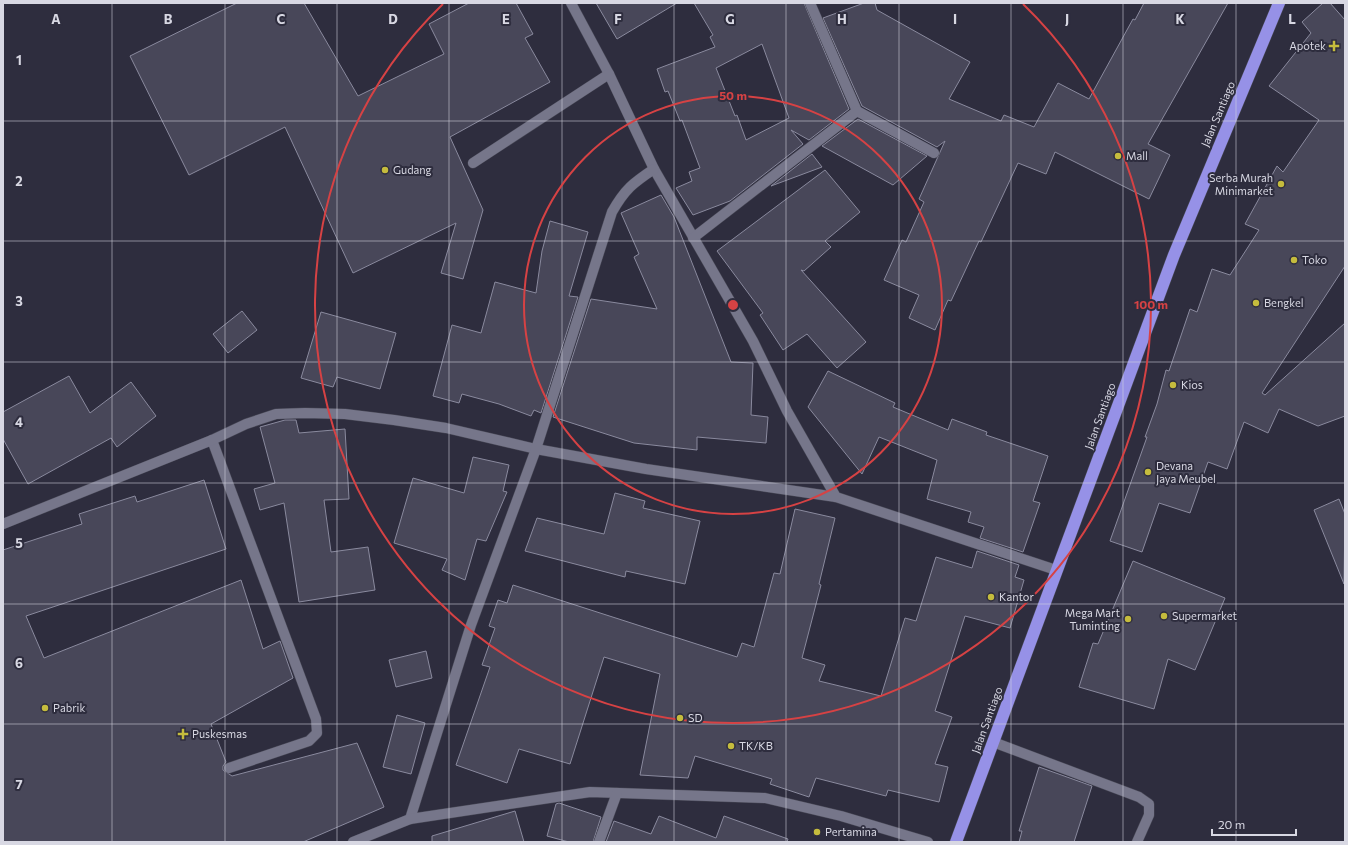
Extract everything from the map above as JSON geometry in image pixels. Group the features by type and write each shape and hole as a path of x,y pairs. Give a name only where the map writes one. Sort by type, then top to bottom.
{"highway":[{"name":"Jalan Santiago","path":"956,842 1174,255 1279,3"}],"street":[{"path":"571,3 609,74 654,169 753,341 787,411 836,497"},
{"path":"810,3 857,112 934,154"},
{"path":"473,163 609,74"},
{"path":"693,238 857,112"},
{"path":"410,819 471,625 536,449 612,212 622,195 632,184 654,169"},
{"path":"3,524 212,440 246,424 276,414 329,414 394,420 446,428 536,449 646,469 836,497 1056,570"},
{"path":"212,440 316,719 317,733 309,741 228,768"},
{"path":"992,742 1138,797 1145,801 1149,804 1149,815 1138,842"},
{"path":"352,842 410,819 590,792 765,798 841,816 928,842"},
{"path":"599,842 617,793"}],"building":[{"path":"237,3 304,3 358,96 444,54 429,24 469,3 516,3 533,34 525,38 550,82 450,137 483,210 463,279 441,273 456,223 353,273 285,127 189,175 130,56"},
{"path":"596,3 677,3 617,39"},
{"path":"694,3 804,3 849,109 809,140 791,130 803,144 730,201 693,215 676,188 692,181 689,172 700,168 682,120 680,121 668,91 665,92 657,69 715,47 710,37 713,35","holes":["762,44 789,118 746,140 737,115 735,116 716,68"]},
{"path":"864,3 875,3 877,10 970,62 949,99 1001,121 1004,115 1034,127 1058,83 1089,99 1133,19 1135,20 1144,3 1228,3 1148,144 1170,155 1149,199 1055,152 1046,174 1018,163 981,242 979,241 951,301 948,300 935,330 909,318 919,295 884,280 902,240 906,242 924,202 919,199 945,141 937,147 862,106 823,18"},
{"path":"1323,3 1330,3 1345,20 1345,266 1262,393 1265,395 1345,323 1345,416 1318,426 1279,409 1268,433 1244,422 1227,469 1208,462 1190,513 1159,503 1142,552 1110,541 1147,437 1145,437 1157,404 1166,370 1169,371 1190,309 1197,312 1212,269 1230,275 1259,230 1245,224 1277,166 1283,172 1319,120 1269,86 1311,33 1302,22"},
{"path":"858,119 927,156 893,185 822,146"},
{"path":"812,154 822,167 771,186"},
{"path":"825,170 860,212 825,241 831,247 804,271 801,270 866,342 837,368 807,334 783,350 760,315 763,313 717,251"},
{"path":"661,195 674,217 731,362 753,363 751,415 768,417 766,443 697,437 697,450 634,443 553,417 591,299 657,309 634,257 639,254 621,213"},
{"path":"550,221 588,232 569,296 578,297 541,413 534,410 531,416 499,404 462,394 459,403 433,396 452,325 481,333 495,282 536,293 542,251"},
{"path":"242,311 257,330 228,353 213,334"},
{"path":"321,312 396,333 380,389 337,377 333,387 301,378"},
{"path":"828,371 895,403 893,407 948,430 952,419 987,432 986,435 1048,456 1033,501 1040,503 1023,552 980,538 984,527 968,522 971,512 927,499 937,460 879,437 862,474 808,407"},
{"path":"69,376 90,413 131,382 156,416 117,447 111,438 28,484 3,439 3,412"},
{"path":"285,420 296,420 299,433 345,429 349,499 324,500 331,552 368,547 375,590 299,602 284,503 260,510 254,489 275,483 260,427"},
{"path":"473,457 509,465 503,491 507,492 486,541 477,539 465,580 442,570 447,559 394,543 413,478 464,493"},
{"path":"204,480 226,549 26,616 44,658 241,580 263,649 280,641 293,678 211,724 226,762 223,766 223,770 232,776 357,743 384,807 303,842 3,842 3,550 82,524 79,514 135,496 137,502"},
{"path":"615,493 645,501 643,508 700,521 685,584 626,571 625,577 525,551 537,518 604,534"},
{"path":"1339,499 1345,514 1344,584 1314,510"},
{"path":"795,509 835,518 819,584 821,585 802,658 825,665 819,681 881,696 905,618 916,621 936,557 972,568 977,551 1019,565 1015,577 1024,580 1010,628 965,616 935,711 952,717 935,764 948,767 939,802 888,790 886,796 816,778 809,797 770,784 772,779 695,756 688,778 640,775 660,674 604,657 570,764 519,749 507,783 456,765 490,667 482,665 495,628 489,626 498,600 507,603 513,585 737,657 742,643 754,647 774,573 780,574"},
{"name":"Supermarket","path":"1133,561 1225,598 1195,670 1168,659 1154,709 1079,687 1093,643 1098,644"},
{"path":"426,651 432,678 396,687 389,660"},
{"path":"397,715 425,723 411,774 383,767"},
{"path":"1039,767 1092,786 1074,842 1019,842 1022,831 1019,831"},
{"path":"559,803 601,817 593,842 569,842 547,836 556,804"},
{"path":"515,811 524,842 432,842 432,836"},
{"path":"659,816 716,838 724,816 788,839 787,842 606,842 614,821 651,834"}],"place":[{"name":"Apotek","path":"1334,46"},
{"name":"Mall","path":"1118,156"},
{"name":"Gudang","path":"385,170"},
{"name":"Serba Murah Minimarket","path":"1281,184"},
{"name":"Toko","path":"1294,260"},
{"name":"Bengkel","path":"1256,303"},
{"name":"Kios","path":"1173,385"},
{"name":"Devana Jaya Meubel","path":"1148,472"},
{"name":"Kantor","path":"991,597"},
{"name":"Supermarket","path":"1164,616"},
{"name":"Mega Mart Tuminting","path":"1128,619"},
{"name":"Pabrik","path":"45,708"},
{"name":"SD","path":"680,718"},
{"name":"Puskesmas","path":"183,734"},
{"name":"TK/KB","path":"731,746"},
{"name":"Pertamina","path":"817,832"}]}
